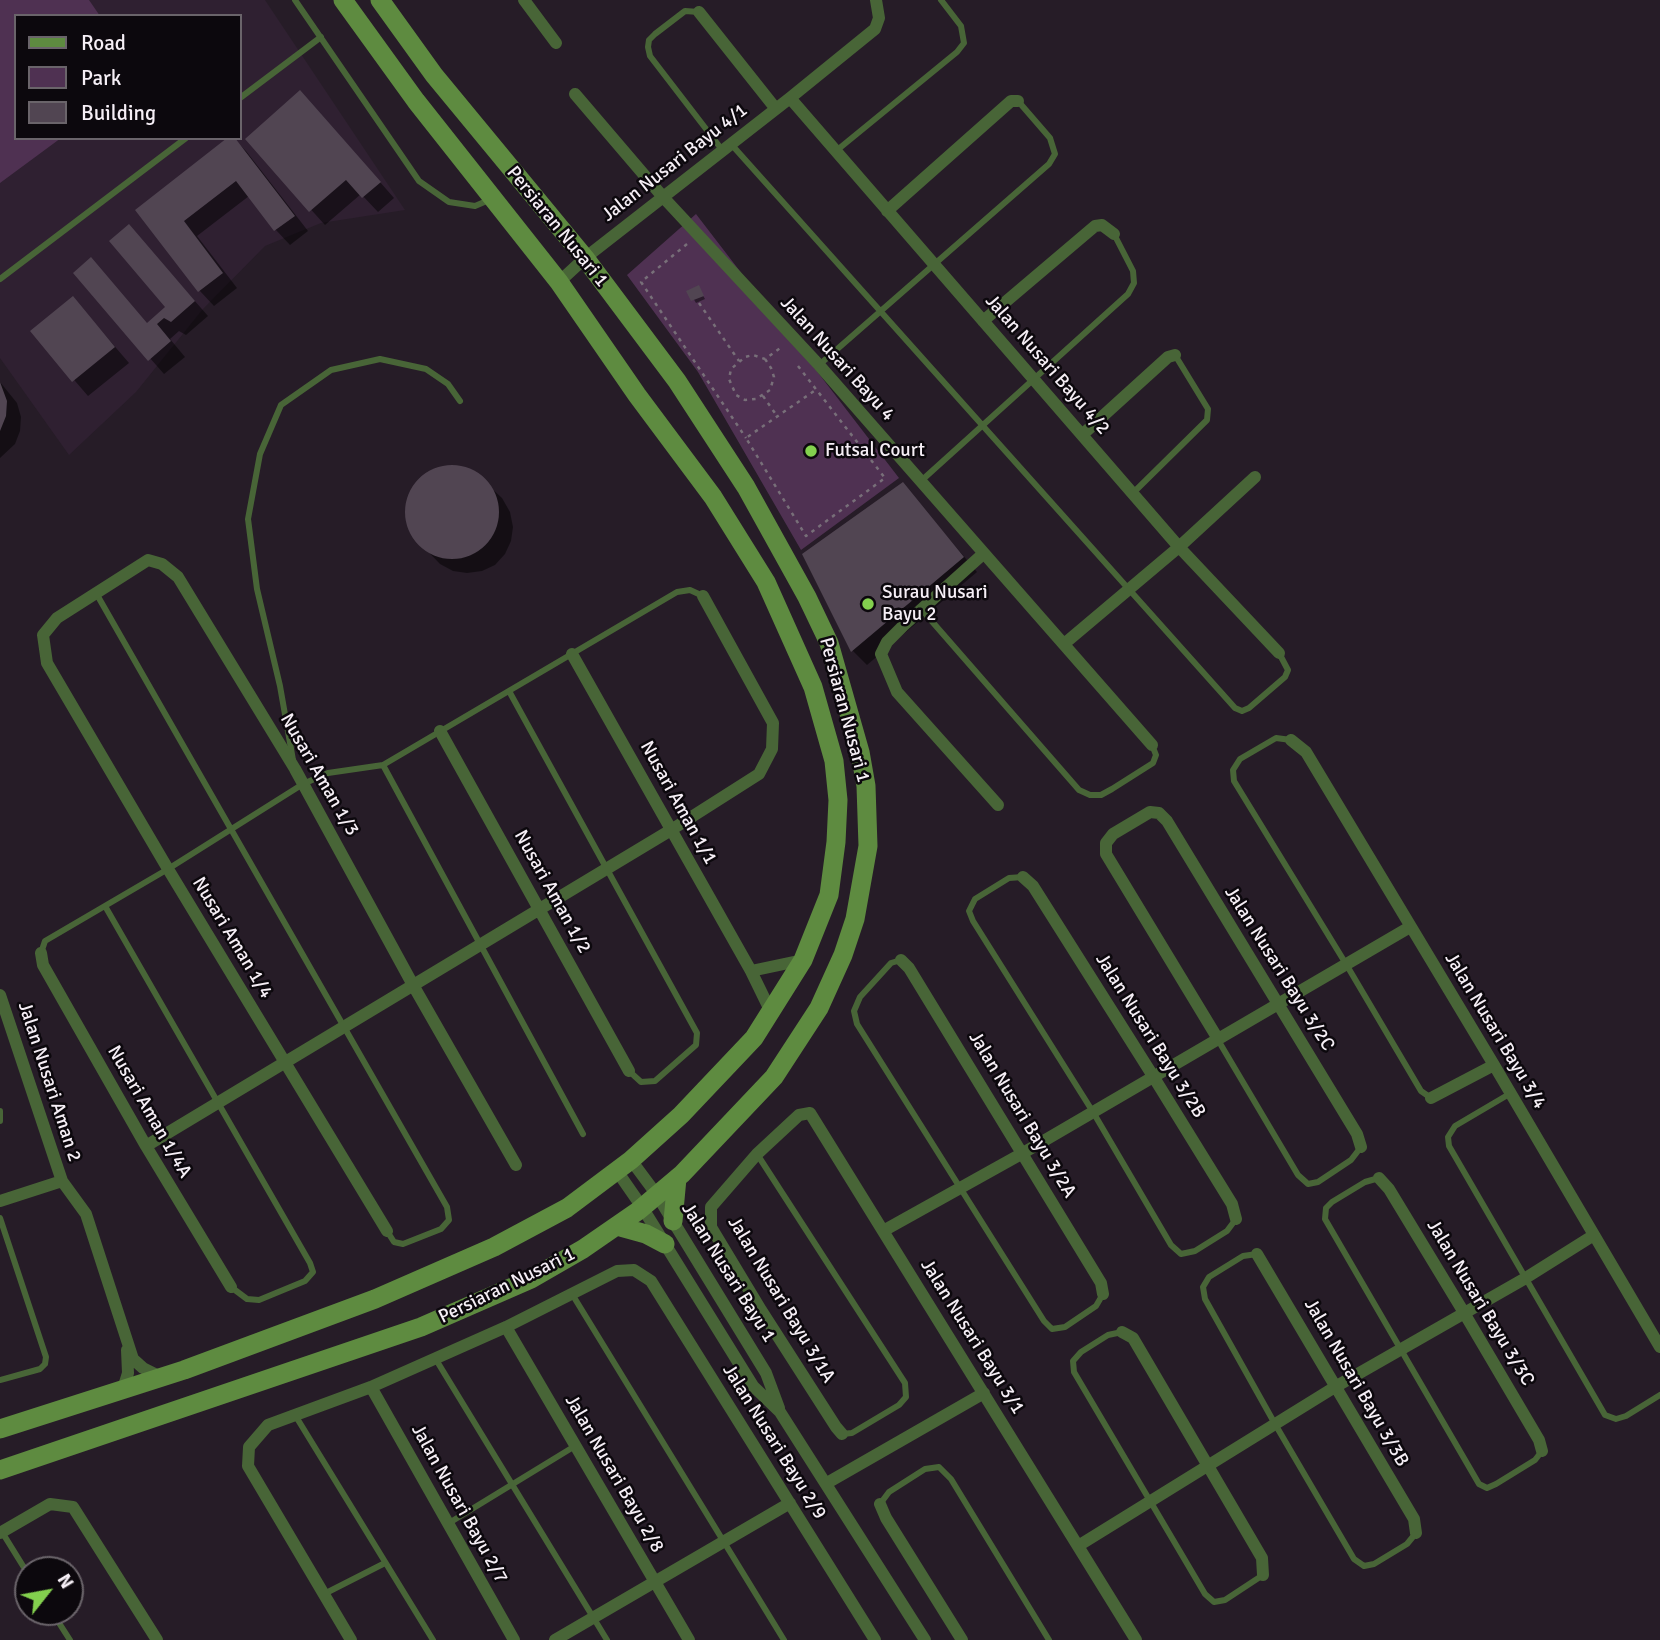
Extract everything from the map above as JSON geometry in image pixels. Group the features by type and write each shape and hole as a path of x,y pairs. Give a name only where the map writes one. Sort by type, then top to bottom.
{"main road":[{"name":"Persiaran Nusari 1","path":"0,1429 162,1377 362,1304 494,1248 567,1208 624,1166 681,1115 754,1038 803,960 829,895 838,800 834,761 813,687 766,582 713,497 637,395 559,282 416,102 343,0"},
{"name":"Persiaran Nusari 1","path":"0,1470 421,1327 531,1279 583,1249 617,1226 677,1178 774,1077 819,1008 843,955 855,919 868,846 866,786 860,752 829,643 807,597 746,487 684,391 584,258 434,75 380,0"},
{"path":"673,1221 677,1178"},
{"path":"617,1226 646,1234 665,1244"}],"street":[{"path":"524,0 556,43"},
{"name":"Jalan Nusari Bayu 4/1","path":"559,282 584,258 875,29 879,18 876,0"},
{"path":"699,12 776,109"},
{"name":"Jalan Nusari Bayu 4","path":"575,94 663,197 819,365 1152,746"},
{"name":"Jalan Nusari Bayu 4/2","path":"790,98 1179,547 1279,653"},
{"path":"887,211 1011,101 1018,101"},
{"path":"984,321 1095,226 1102,225 1114,234"},
{"path":"1082,435 1168,357 1175,355"},
{"path":"1064,644 1179,547 1255,477"},
{"path":"983,554 887,642 881,654 897,692 998,806"},
{"name":"Nusari Aman 1/3","path":"47,663 43,635 57,618 148,560 162,564 178,577 295,769 413,985 516,1165"},
{"path":"146,1146 759,775 772,749 773,723 703,596"},
{"name":"Nusari Aman 1/1","path":"572,654 751,971 771,1012"},
{"name":"Nusari Aman 1/4","path":"47,663 387,1231"},
{"name":"Nusari Aman 1/2","path":"440,732 629,1071"},
{"name":"Jalan Nusari Bayu 3/4","path":"1291,740 1306,752 1660,1347"},
{"name":"Jalan Nusari Bayu 3/2C","path":"1218,1039 1106,854 1106,843 1113,834 1150,812 1159,813 1167,821 1357,1134 1360,1147"},
{"name":"Jalan Nusari Bayu 3/2B","path":"1023,877 1033,886 1153,1076 1232,1205 1236,1219"},
{"path":"884,1231 1410,927"},
{"name":"Nusari Aman 1/4A","path":"41,953 43,965 146,1146 231,1287"},
{"path":"751,971 803,960"},
{"name":"Jalan Nusari Bayu 3/2A","path":"901,960 909,968 1023,1153 1101,1283 1103,1294"},
{"name":"Jalan Nusari Aman 2","path":"0,995 62,1181 86,1214 133,1359 143,1368 162,1377"},
{"path":"1431,1098 1494,1065"},
{"name":"Jalan Nusari Bayu 3/1","path":"757,1154 799,1115 810,1113 1136,1640"},
{"name":"Jalan Nusari Bayu 3/1A","path":"757,1154 711,1207 711,1227 761,1310 842,1434"},
{"name":"Jalan Nusari Bayu 1","path":"624,1166 649,1201 673,1221 766,1373 780,1412"},
{"name":"Jalan Nusari Bayu 1","path":"624,1166 649,1201 665,1244 753,1386 780,1412 925,1640"},
{"name":"Jalan Nusari Bayu 3/3C","path":"1379,1178 1389,1189 1463,1311 1539,1440 1542,1451"},
{"path":"0,1201 62,1181"},
{"path":"1077,1546 1401,1347 1524,1279 1594,1236"},
{"name":"Jalan Nusari Bayu 3/3B","path":"1257,1254 1414,1519 1416,1533"},
{"name":"Jalan Nusari Bayu 2/9","path":"572,1294 617,1271 634,1270 652,1281 875,1640"},
{"path":"351,1640 248,1466 249,1447 268,1425 371,1387 506,1327 572,1294"},
{"name":"Jalan Nusari Bayu 2/8","path":"506,1327 689,1640"},
{"path":"1122,1332 1133,1338 1262,1558 1263,1575"},
{"name":"Jalan Nusari Aman 2","path":"123,1389 128,1373 127,1336"},
{"name":"Jalan Nusari Bayu 2/7","path":"371,1387 514,1640"},
{"path":"827,1483 984,1393"},
{"path":"555,1640 790,1503"},
{"path":"1,1533 50,1504 73,1507 156,1639"},
{"path":"880,1504 962,1640"}],"lane":[{"path":"295,0 419,181 449,202 475,206 494,198"},
{"path":"836,151 957,52 964,43 961,26 941,0"},
{"path":"699,12 685,11 655,34 649,40 650,56 727,147 880,312 1234,708 1242,711 1249,708 1285,677 1288,670 1279,653"},
{"path":"242,96 321,37"},
{"path":"819,365 1049,164 1055,154 1050,138 1018,101"},
{"path":"0,279 183,140"},
{"path":"920,482 1128,294 1133,282 1133,271 1114,234"},
{"path":"1133,493 1207,420 1208,409 1175,355"},
{"path":"295,769 280,686 257,589 248,519 260,454 281,405 331,370 380,359 426,369 448,384 460,401"},
{"path":"41,953 45,941 168,869 303,784 328,773 383,765 677,592 690,590 703,596"},
{"path":"96,593 447,1207 449,1220 441,1229 403,1244 394,1242 387,1231"},
{"path":"922,610 1079,790 1090,795 1101,795 1112,789 1153,764 1156,755 1152,746"},
{"path":"509,691 697,1033 696,1045 654,1080 640,1082 629,1071"},
{"path":"1291,740 1276,738 1240,759 1233,770 1234,781 1421,1091 1431,1098"},
{"path":"383,765 583,1134"},
{"path":"1023,877 1009,878 975,899 969,911 973,921 1093,1112 1171,1245 1181,1254 1195,1251 1227,1231 1236,1219"},
{"path":"105,906 313,1272 305,1281 259,1300 247,1299 231,1287"},
{"path":"901,960 891,963 860,997 854,1011 857,1024 1044,1321 1052,1329 1065,1327 1096,1306 1103,1294"},
{"path":"1218,1039 1298,1175 1308,1184 1318,1182 1351,1160 1360,1147"},
{"path":"1511,1093 1455,1126 1448,1137 1449,1146 1605,1415 1616,1419 1626,1416 1660,1395"},
{"path":"0,1111 0,1121"},
{"path":"757,1154 905,1383 906,1397 899,1405 852,1433 842,1434"},
{"path":"1379,1178 1366,1182 1332,1202 1326,1208 1325,1219 1479,1484 1487,1488 1496,1484 1535,1460 1542,1451"},
{"path":"0,1218 46,1357 45,1364 40,1369 0,1380"},
{"path":"1257,1254 1243,1256 1209,1277 1203,1287 1205,1299 1275,1424 1354,1559 1364,1566 1374,1564 1407,1544 1416,1533"},
{"path":"572,1294 784,1640"},
{"path":"1122,1332 1108,1335 1081,1352 1073,1360 1074,1372 1205,1594 1214,1602 1225,1600 1263,1575"},
{"path":"435,1359 607,1640"},
{"path":"295,1415 433,1640"},
{"path":"447,1524 575,1446"},
{"path":"880,1504 889,1492 925,1469 939,1467 951,1479 1049,1640"},
{"path":"1,1533 16,1556"},
{"path":"324,1594 385,1563"}],"path":[{"path":"689,243 640,282 746,438 806,536 885,478 792,357"},
{"path":"699,303 739,361"},
{"path":"765,359 783,346"},
{"path":"752,355 765,359 771,368 774,383 763,396 756,399 745,400 736,395 729,379 730,369 752,355"},
{"path":"746,438 817,389"},
{"path":"763,396 777,416"}],"shaded area":[{"path":"0,0 265,0 405,210 321,223 265,246 203,309 136,392 69,455 0,358"}],"green space":[{"path":"0,0 89,0 99,14 14,14 14,140 58,140 0,183"},
{"path":"696,214 899,478 801,550 698,372 627,275"}],"building":[{"path":"300,90 381,182 362,198 346,180 309,212 245,139"},
{"path":"224,140 237,140 295,216 274,231 236,181 184,221 223,273 198,292 135,210"},
{"path":"129,224 195,301 171,322 164,318 157,324 171,341 148,361 73,273 91,257 147,323 165,307 109,241"},
{"path":"699,285 704,296 691,301 686,291"},
{"path":"73,296 115,347 72,382 30,331"},
{"path":"0,382 7,401 6,416 0,431"},
{"path":"452,465 470,469 485,479 495,494 499,512 495,530 485,545 470,555 452,559 434,555 419,545 409,530 405,512 409,494 419,479 434,469"},
{"name":"Surau Nusari Bayu 2","path":"903,482 964,557 851,652 802,554"}],"place":[{"name":"Futsal Court","path":"811,451"},
{"name":"Surau Nusari Bayu 2","path":"868,604"}]}
